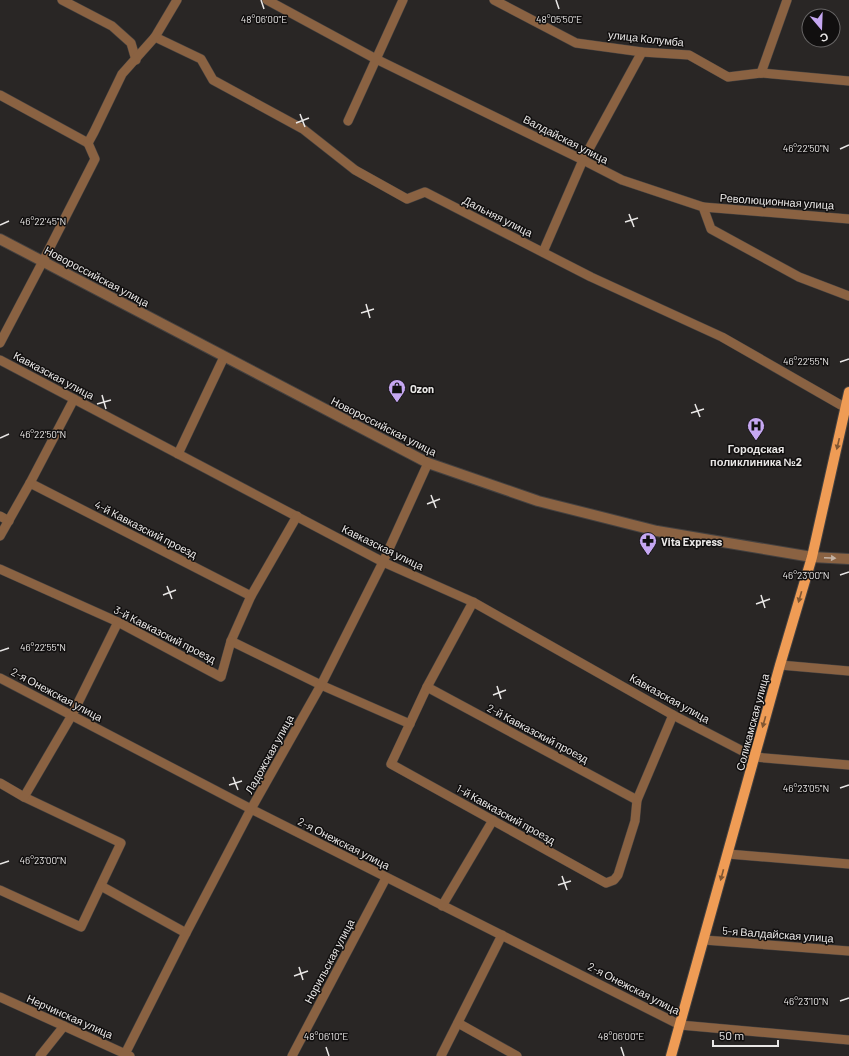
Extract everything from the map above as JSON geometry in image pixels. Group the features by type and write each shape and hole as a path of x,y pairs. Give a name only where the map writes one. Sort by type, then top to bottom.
{"main road":[{"name":"Соликамская улица","path":"671,1056 754,757 812,557 849,392"}],"street":[{"path":"62,0 112,26 131,43 136,60"},
{"path":"88,143 122,74 155,37 176,0"},
{"name":"Валдайская улица","path":"267,0 376,59 622,180 703,207"},
{"path":"348,121 403,0"},
{"name":"улица Колумба","path":"494,0 576,43 642,52 689,55 728,76 761,73 849,81"},
{"path":"761,73 787,0"},
{"name":"Дальняя улица","path":"155,37 200,59 213,80 303,129 356,170 407,199 425,192 591,277 722,338 846,408"},
{"path":"543,252 583,160 642,52"},
{"path":"0,95 88,143 94,159 0,343"},
{"path":"703,207 711,229 799,277 849,296"},
{"name":"Революционная улица","path":"703,207 849,218"},
{"name":"Новороссийская улица","path":"0,238 428,463 538,501 657,531 812,557 849,559"},
{"path":"178,454 224,357"},
{"name":"Кавказская улица","path":"0,360 383,562 473,602 673,715 754,757"},
{"path":"0,536 30,483 74,399"},
{"name":"Ладожская улица","path":"128,1055 186,933 251,809 321,685 383,562 428,463"},
{"name":"4-й Кавказский проезд","path":"30,483 251,596"},
{"path":"0,516 9,520"},
{"name":"3-й Кавказский проезд","path":"0,569 118,622 221,677 231,641 251,596 297,516"},
{"name":"1-й Кавказский проезд","path":"473,602 427,687 391,764 606,883 614,880 618,875 634,821 637,800 673,715"},
{"path":"24,797 72,715 118,622"},
{"path":"231,641 321,685 410,724"},
{"path":"780,665 849,671"},
{"name":"2-я Онежская улица","path":"0,678 386,878 680,1025"},
{"name":"2-й Кавказский проезд","path":"427,687 637,800"},
{"path":"754,757 849,765"},
{"path":"0,783 24,797 121,843 81,927 0,890"},
{"path":"442,906 493,820"},
{"path":"728,854 849,864"},
{"name":"Норильская улица","path":"292,1056 386,878"},
{"path":"101,886 186,933"},
{"path":"441,1056 502,935"},
{"name":"5-я Валдайская улица","path":"704,940 849,951"},
{"name":"Нерчинская улица","path":"0,997 128,1055"},
{"path":"458,1023 517,1056"},
{"path":"680,1025 849,1040"},
{"path":"40,1056 64,1026"}],"place":[{"name":"Ozon","path":"397,403"},
{"name":"Городская поликлиника №2","path":"756,441"},
{"name":"Vita Express","path":"648,556"}]}
